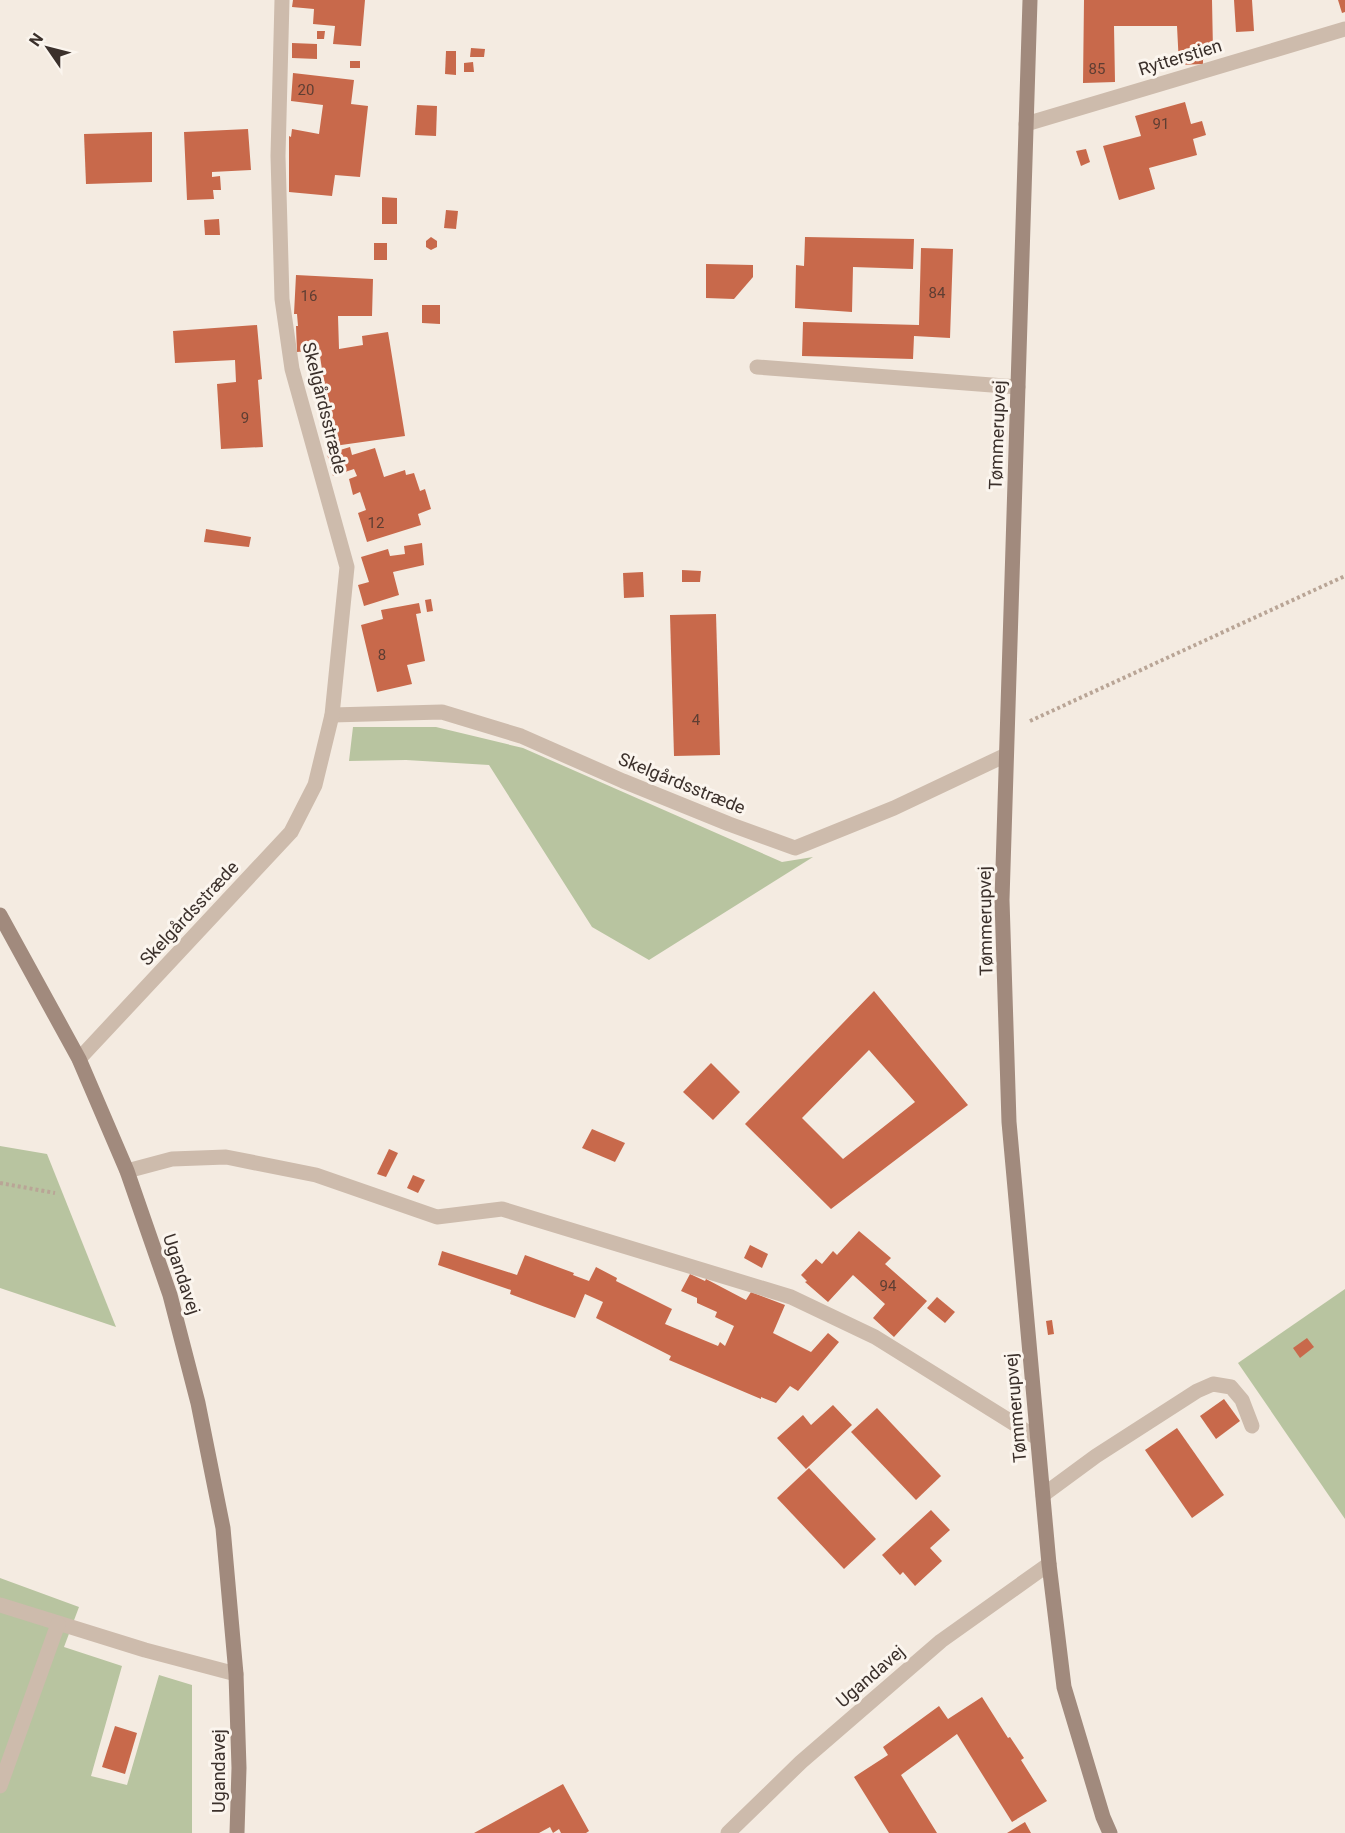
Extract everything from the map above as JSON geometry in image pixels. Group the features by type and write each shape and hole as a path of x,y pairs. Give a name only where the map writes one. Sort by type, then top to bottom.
{"street":[{"name":"Skelgårdsstræde","path":"79,1059 291,832 315,785 332,715 347,567 292,369 282,299 278,156 282,0"},
{"name":"Tømmerupvej","path":"1030,0 1002,900 1008,1122 1049,1563 1064,1688 1103,1817 1110,1833"},
{"name":"Rytterstien","path":"1026,123 1345,29"},
{"path":"757,367 1018,387"},
{"name":"Skelgårdsstræde","path":"332,715 442,712 521,736 623,781 795,848 894,808 1006,755"},
{"name":"Ugandavej","path":"0,915 79,1059 127,1171 170,1294 198,1403 223,1528 236,1674 239,1768 237,1833"},
{"path":"127,1171 172,1159 226,1158 316,1175 437,1217 502,1209 790,1297 875,1337 1037,1438"},
{"path":"1043,1495 1105,1450 1197,1391 1213,1384 1231,1387 1242,1400 1252,1426"},
{"name":"Ugandavej","path":"728,1833 801,1762 924,1656 1049,1563"},
{"path":"0,1605 145,1650 236,1674"},
{"path":"0,1786 58,1624"}],"path":[{"path":"1007,731 1345,576"},
{"path":"0,1182 55,1193"}],"green space":[{"path":"353,727 436,727 523,748 782,862 813,857 649,960 592,927 489,765 406,760 349,761"},
{"path":"0,1146 47,1154 116,1327 0,1288"},
{"path":"1345,1289 1345,1519 1238,1363"},
{"path":"0,1578 79,1607 64,1647 122,1666 91,1776 127,1785 159,1675 192,1685 192,1833 0,1833"}],"building":[{"path":"293,0 365,0 361,46 333,44 335,26 313,24 314,9 292,7"},
{"path":"1084,0 1212,0 1213,51 1203,60 1203,64 1179,65 1177,26 1114,26 1115,82 1083,83"},
{"path":"1234,0 1252,0 1254,31 1236,32"},
{"path":"1338,0 1345,0 1345,12 1342,13"},
{"path":"317,31 325,31 324,39 317,39"},
{"path":"292,43 317,44 317,59 292,58"},
{"path":"471,48 485,49 484,57 470,57"},
{"path":"446,51 456,51 456,75 445,74"},
{"path":"350,61 360,61 360,68 350,68"},
{"path":"473,62 474,72 464,72 464,63"},
{"path":"293,73 354,80 351,104 368,106 360,177 335,175 332,196 289,192 289,136 291,137 292,129 319,134 323,105 291,101"},
{"path":"1185,102 1191,124 1202,121 1206,135 1193,139 1197,155 1149,168 1155,189 1119,200 1103,146 1141,136 1135,116"},
{"path":"417,105 437,106 436,136 415,135"},
{"path":"248,129 251,170 212,172 212,177 220,176 221,190 213,190 214,199 187,200 184,132"},
{"path":"152,132 152,182 86,184 84,134"},
{"path":"1086,149 1090,162 1081,166 1076,151"},
{"path":"382,197 397,198 397,224 382,224"},
{"path":"446,210 458,211 456,229 444,228"},
{"path":"219,219 220,235 205,235 204,220"},
{"path":"431,237 437,241 437,247 431,250 426,247 426,241"},
{"path":"805,237 914,239 913,269 853,267 852,312 795,308 796,265 804,266"},
{"path":"374,243 387,243 387,260 374,260"},
{"path":"921,248 953,249 950,338 914,336 913,359 802,356 803,322 919,325"},
{"path":"706,264 753,265 753,277 734,299 706,298"},
{"path":"296,275 373,279 372,316 338,316 339,349 363,345 362,336 388,332 405,436 334,446 319,350 297,352 296,326 298,326 297,314 294,314"},
{"path":"422,305 440,305 440,324 422,323"},
{"path":"257,325 262,379 258,380 263,447 221,449 217,384 236,382 235,360 175,363 173,331"},
{"path":"350,447 352,455 375,448 384,477 405,470 406,475 414,473 420,491 425,489 431,509 418,514 421,525 367,542 358,513 366,510 360,492 353,495 349,479 357,476 354,469 333,476 327,454"},
{"path":"206,529 251,537 249,547 204,542"},
{"path":"422,543 424,565 393,572 399,595 364,606 358,585 369,582 361,557 388,549 390,556 405,554 404,546"},
{"path":"682,570 701,571 700,582 682,582"},
{"path":"643,572 644,597 624,598 623,573"},
{"path":"431,599 433,611 427,612 425,600"},
{"path":"419,603 421,613 416,614 425,661 407,665 412,684 377,692 361,625 383,619 381,610"},
{"path":"716,614 720,755 674,756 670,615"},
{"path":"874,991 968,1105 831,1209 745,1124","holes":["869,1050 915,1102 843,1159 802,1118"]},
{"path":"711,1063 740,1092 713,1120 683,1092"},
{"path":"592,1129 625,1143 615,1162 582,1148"},
{"path":"389,1149 398,1153 386,1177 377,1174"},
{"path":"413,1175 425,1180 418,1193 407,1188"},
{"path":"859,1231 891,1258 885,1264 927,1301 894,1337 873,1318 885,1304 853,1275 828,1302 805,1282 807,1281 801,1275 816,1259 822,1264 833,1251 837,1255"},
{"path":"750,1245 768,1254 762,1268 744,1258"},
{"path":"442,1251 517,1275 525,1255 589,1281 596,1267 617,1278 616,1281 672,1309 665,1324 718,1346 720,1342 725,1346 734,1326 715,1317 717,1312 697,1303 697,1298 681,1291 690,1274 705,1281 706,1279 746,1300 751,1292 785,1305 773,1333 811,1352 828,1333 839,1342 798,1391 790,1386 776,1403 761,1397 761,1399 669,1360 671,1356 596,1318 603,1302 585,1294 575,1318 510,1294 511,1290 438,1265"},
{"path":"937,1297 955,1312 945,1323 927,1308"},
{"path":"1052,1320 1054,1334 1048,1335 1046,1321"},
{"path":"1307,1338 1314,1347 1300,1358 1293,1348"},
{"path":"1224,1399 1240,1421 1216,1439 1200,1416"},
{"path":"833,1405 852,1425 806,1469 777,1438 803,1415 811,1425"},
{"path":"877,1408 941,1476 916,1500 851,1432"},
{"path":"1177,1428 1224,1495 1192,1518 1145,1450"},
{"path":"809,1468 876,1539 844,1569 777,1498"},
{"path":"931,1510 950,1530 930,1548 942,1561 915,1586 903,1572 900,1575 882,1555"},
{"path":"982,1697 1008,1738 1010,1737 1024,1758 1021,1760 1047,1801 1012,1822 957,1734 901,1775 937,1833 889,1833 854,1777 888,1755 883,1747 939,1706 948,1719"},
{"path":"115,1726 137,1733 125,1774 102,1767"},
{"path":"563,1784 589,1831 586,1833 561,1833 559,1829 553,1833 550,1827 539,1833 474,1833"},
{"path":"1025,1822 1031,1833 1007,1833"}]}
